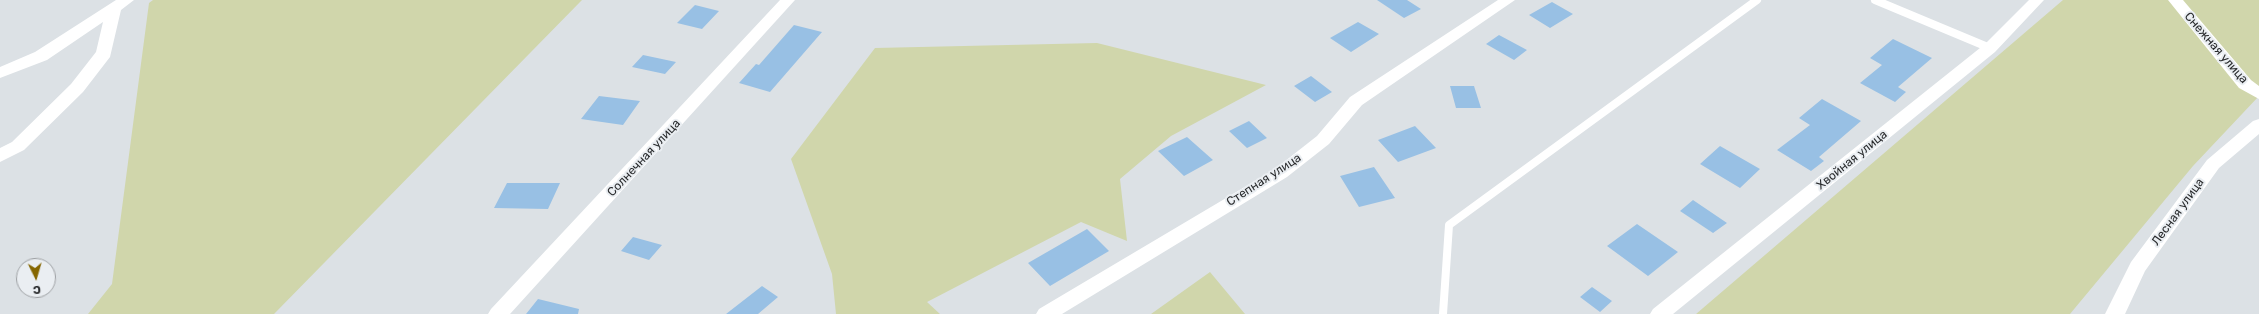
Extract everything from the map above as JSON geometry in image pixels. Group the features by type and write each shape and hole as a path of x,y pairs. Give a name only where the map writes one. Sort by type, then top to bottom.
{"street":[{"name":"Солнечная улица","path":"498,314 788,0"},
{"name":"Степная улица","path":"1046,314 1281,173 1323,140 1356,101 1508,0"},
{"name":"Хвойная улица","path":"1660,314 1990,48 2037,0"},
{"name":"Снежная улица","path":"2175,0 2245,84 2259,94"},
{"path":"0,73 41,56 121,4"},
{"path":"0,156 18,146 77,88 104,53 121,4"},
{"name":"Лесная улица","path":"2115,314 2138,267 2213,164 2259,125"}],"lane":[{"path":"1443,314 1449,225 1757,0"},
{"path":"1875,0 1990,48"}],"green space":[{"path":"153,0 582,0 274,314 88,314 112,284 149,3"},
{"path":"2063,0 2259,0 2259,96 2193,166 2070,314 1696,314"},
{"path":"1097,43 1266,85 1171,136 1120,179 1127,241 1081,222 927,302 940,314 836,314 832,274 791,159 875,48"},
{"path":"1210,272 1245,314 1151,314"}],"building":[{"path":"1377,0 1407,0 1421,9 1404,18"},
{"path":"1552,2 1573,14 1550,28 1529,15"},
{"path":"695,5 719,11 702,29 677,23"},
{"path":"1358,22 1379,34 1351,52 1330,38"},
{"path":"794,25 822,32 770,92 739,83 756,64 759,65"},
{"path":"1499,35 1527,50 1514,60 1486,44"},
{"path":"1893,39 1932,58 1898,87 1906,92 1895,102 1860,83 1882,65 1870,58"},
{"path":"643,55 676,62 665,74 632,67"},
{"path":"1311,76 1332,92 1315,102 1294,86"},
{"path":"1450,86 1474,86 1481,108 1456,108"},
{"path":"599,96 640,101 623,125 581,119"},
{"path":"1822,99 1861,121 1819,157 1824,161 1811,171 1777,150 1810,125 1799,118"},
{"path":"1249,121 1267,138 1247,148 1229,131"},
{"path":"1415,126 1436,148 1398,162 1378,140"},
{"path":"1187,137 1213,160 1184,176 1158,151"},
{"path":"1720,146 1760,169 1740,188 1700,164"},
{"path":"1374,167 1395,198 1359,207 1340,176"},
{"path":"507,183 560,183 548,209 494,208"},
{"path":"1693,200 1727,223 1713,233 1680,211"},
{"path":"1637,224 1678,252 1648,276 1607,246"},
{"path":"1087,229 1109,251 1050,286 1028,263"},
{"path":"633,237 662,245 649,260 621,251"},
{"path":"762,286 778,297 758,314 726,314"},
{"path":"1592,287 1612,301 1600,312 1580,297"},
{"path":"538,299 579,309 578,314 526,314"}]}
